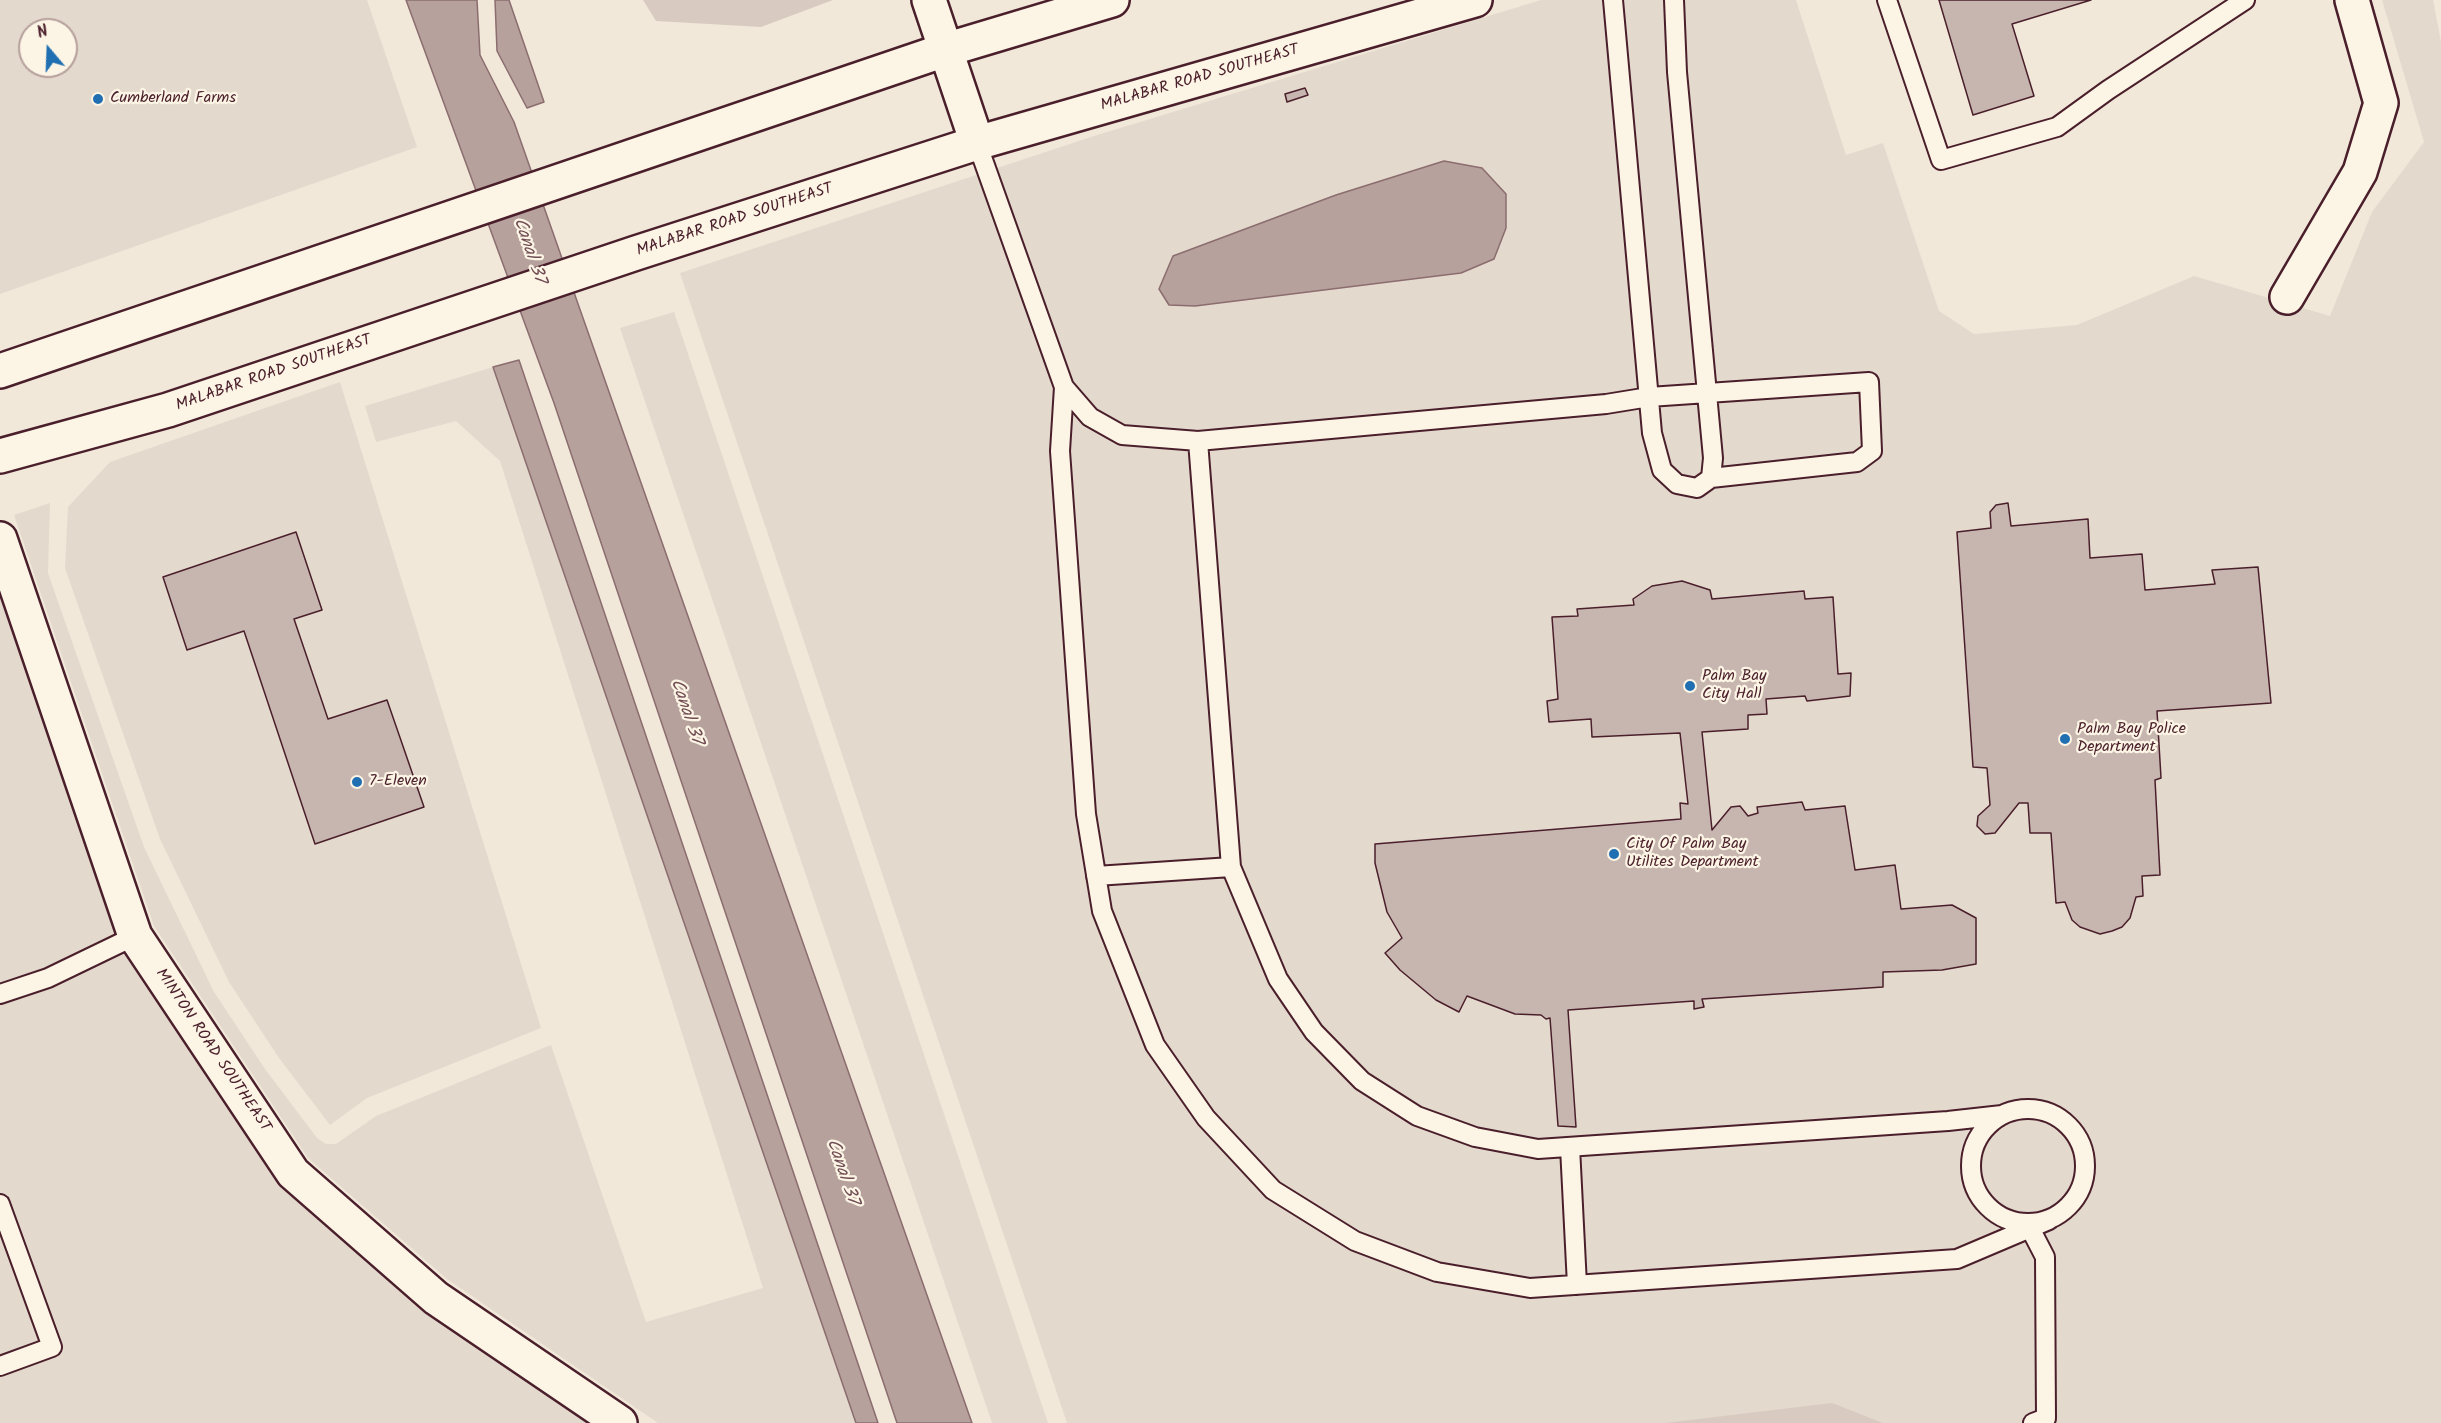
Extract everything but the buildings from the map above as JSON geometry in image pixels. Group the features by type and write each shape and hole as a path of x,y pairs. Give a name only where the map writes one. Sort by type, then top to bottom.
{"main road":[{"path":"930,0 977,143"},
{"path":"0,370 945,50 1112,0"},
{"name":"MALABAR ROAD SOUTHEAST","path":"0,456 168,410 636,253 977,143 1475,0"},
{"path":"2287,297 2360,172 2381,103 2352,0"},
{"name":"MINTON ROAD SOUTHEAST","path":"0,539 135,936 293,1173 436,1298 620,1423"}],"lane":[{"path":"977,143 1064,387 1090,417 1122,435 1198,441 1606,404 1649,398 1869,382 1872,451 1857,462 1711,478 1697,488 1677,484 1662,470 1652,433 1649,398 1613,0"},
{"path":"1674,0 1677,72 1713,459 1711,478"},
{"path":"1887,0 1941,160 2057,127 2108,90 2245,0"},
{"path":"1064,387 1060,451 1086,814 1102,911 1155,1045 1206,1118 1273,1190 1355,1241 1437,1272 1530,1288 1957,1259 2049,1220 2070,1206 2084,1182 2085,1154 2074,1130 2059,1117 2046,1111 2021,1109 2002,1114 1948,1121 1538,1149 1475,1137 1417,1116 1362,1082 1314,1032 1278,979 1231,867 1198,441"},
{"path":"1096,876 1231,867"},
{"path":"0,994 48,978 135,936"},
{"path":"2002,1114 1986,1126 1975,1143 1971,1154 1972,1183 1982,1201 1994,1212 2020,1223 2049,1220"},
{"path":"1570,1147 1577,1285"},
{"path":"0,1204 52,1347 0,1366"},
{"path":"2030,1228 2044,1257 2046,1418 2033,1423"}],"shaded area":[{"path":"0,0 367,0 417,147 0,294"},
{"path":"643,0 833,0 761,27 656,21"},
{"path":"1541,0 1796,0 1846,155 1883,143 1939,311 1974,334 2077,325 2194,276 2330,316 2372,212 2424,142 2382,0 2433,0 2441,42 2441,1423 1067,1423 680,273 1094,136"},
{"path":"674,312 1048,1423 992,1423 620,328"},
{"path":"493,367 856,1423 658,1423 447,1279 308,1158 154,926 14,515 50,503 48,573 144,847 214,992 265,1069 317,1138 326,1144 336,1144 376,1116 551,1045 646,1322 763,1288 500,461 456,421 376,442 365,406"},
{"path":"340,382 541,1028 367,1098 330,1125 279,1058 229,982 160,839 65,568 68,507 110,462"},
{"path":"0,545 135,935 293,1173 620,1423 0,1423"},
{"path":"1832,1403 1883,1423 1665,1423"}],"water":[{"name":"Canal 37","path":"406,0 477,0 480,55 514,122 972,1423 897,1423 554,403"},
{"path":"495,0 509,0 544,102 527,108 497,51"},
{"path":"1444,161 1482,168 1506,194 1506,228 1494,259 1461,273 1195,306 1169,305 1159,289 1173,256 1336,195"},
{"path":"519,360 878,1423 856,1423 493,367"}],"place":[{"name":"Cumberland Farms","path":"98,99"},
{"name":"Palm Bay City Hall","path":"1690,686"},
{"name":"Palm Bay Police Department","path":"2065,739"},
{"name":"7-Eleven","path":"357,782"},
{"name":"City Of Palm Bay Utilites Department","path":"1614,854"}]}
